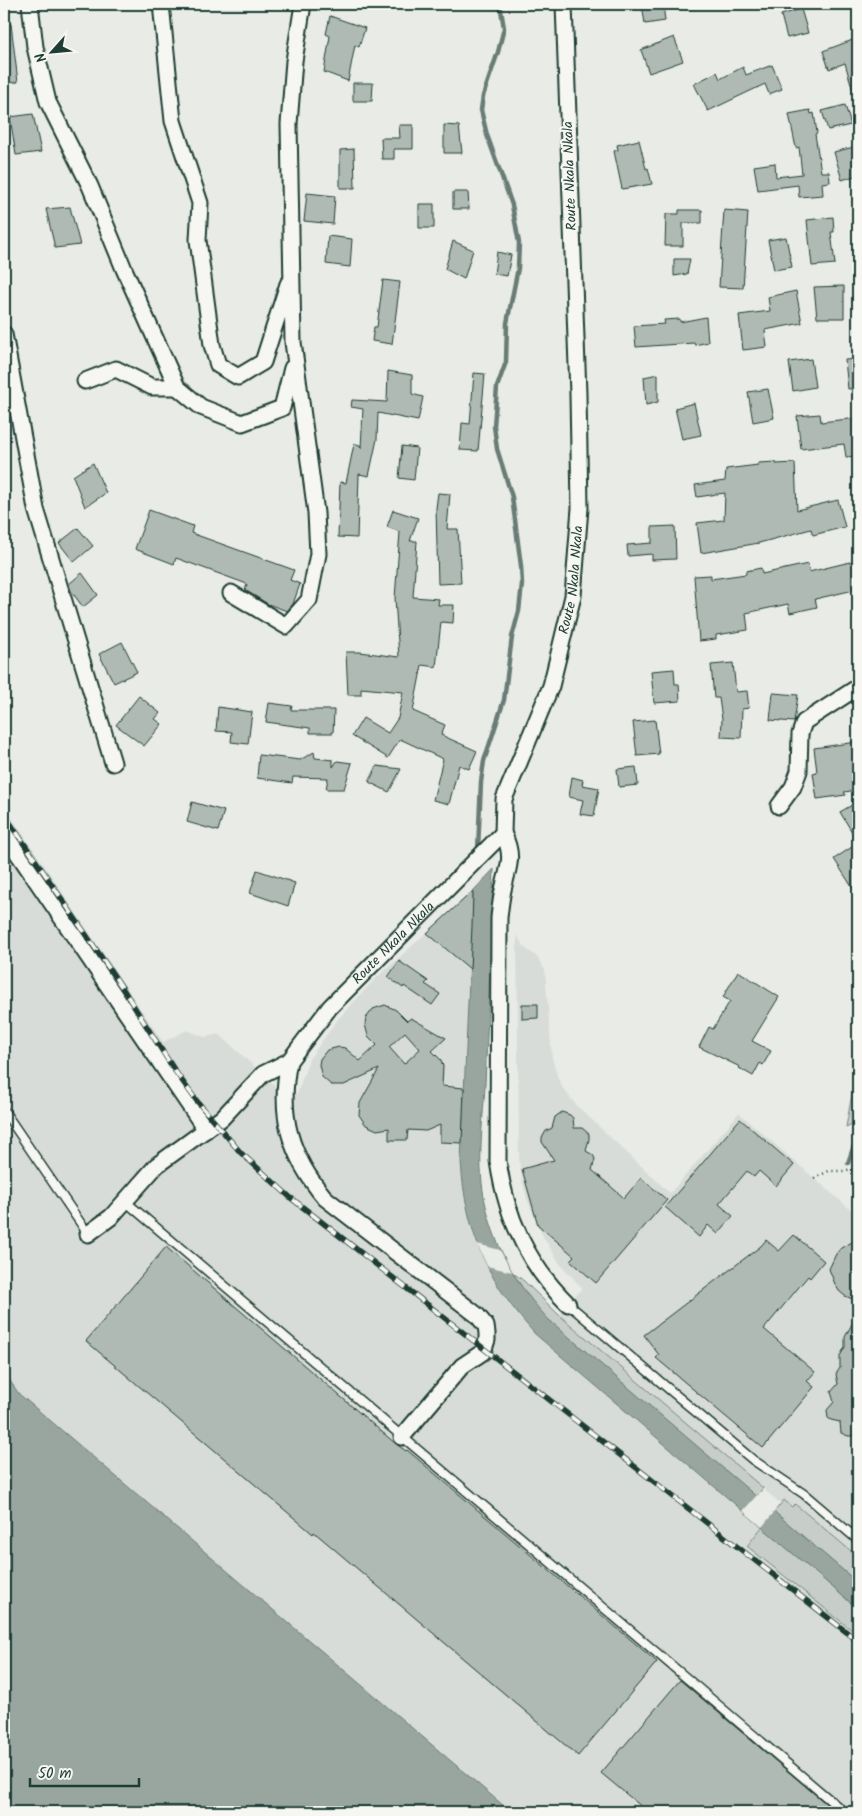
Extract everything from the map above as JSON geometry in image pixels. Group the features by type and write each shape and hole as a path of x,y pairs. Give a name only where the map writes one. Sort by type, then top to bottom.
{"street":[{"path":"30,4 35,47 48,102 90,186 128,278 177,387 201,407 242,423 282,408 295,359"},
{"path":"162,4 173,121 200,204 198,240 212,345 218,365 238,377 263,362 291,273"},
{"path":"231,593 286,626 309,600 318,554 316,514 293,342 291,273 288,124 294,61 303,4"},
{"name":"Route Nkala Nkala","path":"289,1061 330,1007 503,833 504,799 551,686 573,596 580,508 578,394 564,4"},
{"path":"4,334 36,509 114,763"},
{"path":"85,381 116,369 152,388 177,387"},
{"path":"779,806 793,787 799,771 800,734 804,722 858,687"},
{"path":"4,833 206,1130"},
{"path":"503,833 510,851 510,860 503,888 499,918 498,1161 501,1184 514,1227 524,1247 543,1277 568,1304"},
{"path":"88,1234 112,1217 157,1166 222,1118 263,1074 289,1061"},
{"path":"289,1061 284,1094 288,1126 298,1158 315,1185 325,1198 477,1315 486,1326 487,1340 483,1352 462,1366 402,1437"}],"lane":[{"path":"4,1111 88,1234"},
{"path":"126,1201 844,1812"},
{"path":"568,1304 753,1460 804,1494 858,1540"}],"path":[{"path":"814,1178 829,1171 844,1171 858,1167"}],"shaded area":[{"path":"4,806 163,1042 187,1030 205,1037 219,1034 281,1091 297,1094 309,1059 338,1019 374,980 473,891 461,1161 466,1208 472,1231 482,1256 504,1296 518,1316 535,1334 762,1527 747,1546 858,1635 858,1812 511,1812 19,1394 4,1372"},
{"path":"494,869 481,1176 490,1222 502,1253 527,1294 549,1320 858,1583 858,1609 535,1334 504,1295 482,1255 468,1210 463,1186 461,1161 473,891"},
{"path":"517,935 524,947 537,957 545,970 552,1058 563,1088 577,1106 670,1193 739,1113 858,1216 858,1557 795,1504 792,1507 784,1501 781,1504 559,1315 582,1288 560,1264 543,1237 527,1199 522,1180 519,1160"},
{"path":"858,1071 858,1121 846,1127 855,1077"},
{"path":"512,1272 559,1315 763,1488 756,1497 549,1320 533,1304"},
{"path":"4,1372 19,1394 511,1812 4,1812"},
{"path":"784,1500 792,1507 795,1504 858,1557 858,1583 774,1512"},
{"path":"762,1527 858,1609 858,1635 747,1546"}],"pier":[{"path":"477,1244 500,1250 512,1272 487,1266"},
{"path":"757,1495 776,1510 762,1527 743,1511"}],"building":[{"path":"642,4 663,4 665,21 645,24"},
{"path":"801,9 808,33 787,38 781,15"},
{"path":"330,16 365,28 359,47 355,45 348,81 324,72 330,36 326,34"},
{"path":"11,24 18,82 4,83 4,25"},
{"path":"674,37 683,61 649,73 641,50"},
{"path":"858,38 858,98 855,98 845,63 829,69 823,51"},
{"path":"772,65 782,89 769,94 765,84 708,111 694,84 717,72 720,79 743,67 746,75"},
{"path":"353,83 373,83 372,101 353,101"},
{"path":"845,105 851,125 828,130 822,111"},
{"path":"810,110 811,114 814,113 821,172 829,172 830,182 822,183 823,195 799,197 798,185 758,190 754,166 775,163 776,177 802,174 799,147 796,148 789,114"},
{"path":"33,114 41,152 16,155 10,117"},
{"path":"399,125 413,125 413,149 394,149 394,159 382,159 381,138 400,138"},
{"path":"444,125 459,126 462,153 444,153"},
{"path":"639,140 646,169 648,168 652,184 622,189 614,151 618,150 617,145"},
{"path":"858,146 858,175 842,180 834,152"},
{"path":"354,149 355,188 340,188 340,150"},
{"path":"453,192 468,192 469,209 453,209"},
{"path":"307,193 335,196 333,224 304,221"},
{"path":"419,204 434,204 434,228 419,228"},
{"path":"70,207 80,245 55,248 46,209"},
{"path":"679,210 702,210 702,223 683,223 683,246 665,246 666,214 679,214"},
{"path":"724,210 748,212 743,288 719,287"},
{"path":"833,217 834,232 831,232 835,264 812,266 807,220"},
{"path":"328,236 352,239 350,267 326,264"},
{"path":"786,237 792,267 774,270 768,240"},
{"path":"453,241 473,250 464,279 445,269"},
{"path":"497,252 511,255 507,276 494,274"},
{"path":"674,259 690,259 687,274 674,276"},
{"path":"383,280 400,282 392,344 372,341 374,327 377,327"},
{"path":"844,286 844,318 817,318 814,287"},
{"path":"796,291 802,323 765,330 767,347 743,350 739,315 770,311 768,297"},
{"path":"706,317 708,342 695,345 694,343 636,347 634,326 665,324 664,320 680,319 680,322"},
{"path":"811,359 815,387 793,391 789,362"},
{"path":"858,359 858,388 848,389 845,360"},
{"path":"388,371 412,375 412,394 423,397 418,421 378,413 377,439 369,476 359,474 357,538 338,537 340,482 346,483 354,444 360,445 361,448 363,409 351,407 352,400 387,402"},
{"path":"474,373 485,374 478,451 460,450 462,423 470,424"},
{"path":"658,374 658,402 646,405 644,377"},
{"path":"768,389 774,418 753,422 748,392"},
{"path":"694,403 701,435 682,439 675,408"},
{"path":"820,414 821,422 858,418 858,456 846,457 844,444 801,449 797,416"},
{"path":"402,446 417,448 414,480 399,478"},
{"path":"776,462 776,464 795,463 797,510 838,500 845,527 813,535 811,529 759,543 701,553 697,523 724,520 725,493 697,497 695,485 725,481 726,469 758,465 758,463"},
{"path":"93,463 106,493 85,507 73,476"},
{"path":"438,493 450,494 447,529 458,529 461,583 438,584 436,508"},
{"path":"149,510 193,526 191,533 294,570 290,580 300,584 293,604 287,611 268,604 245,590 247,584 176,558 174,564 135,549"},
{"path":"393,510 418,518 410,541 417,541 413,597 439,599 438,605 454,605 453,623 441,622 436,667 422,665 413,711 445,725 441,735 477,751 469,769 459,765 449,804 433,800 443,759 400,739 388,758 352,736 363,718 388,733 398,718 403,692 361,688 361,695 348,695 346,652 399,657 395,598 400,532 387,527"},
{"path":"675,526 676,559 652,560 652,554 628,556 627,545 652,543 652,527"},
{"path":"78,528 93,546 74,562 59,543"},
{"path":"854,561 858,576 858,589 815,599 817,607 790,613 788,604 746,613 748,630 716,635 716,639 699,641 694,576 711,575 711,579 746,574 746,571 761,568 762,574 808,564 809,572"},
{"path":"82,573 98,595 83,607 71,591 69,584"},
{"path":"122,642 137,672 114,683 99,654"},
{"path":"733,663 736,692 747,691 749,708 742,709 741,738 721,737 722,719 719,698 714,698 711,665"},
{"path":"674,669 675,684 679,684 680,701 654,703 651,671"},
{"path":"773,693 798,695 794,722 770,720"},
{"path":"139,696 160,713 155,719 162,724 144,746 116,725"},
{"path":"269,703 292,706 291,710 334,710 333,733 310,733 310,728 266,722"},
{"path":"218,707 252,712 248,744 231,742 232,732 216,731"},
{"path":"655,720 659,754 637,756 633,722"},
{"path":"858,740 858,790 844,792 846,795 817,799 813,773 817,772 814,748 850,743"},
{"path":"314,752 315,758 333,760 333,767 337,761 352,763 344,789 326,789 328,778 293,777 292,783 257,778 259,755 300,760"},
{"path":"377,766 401,769 389,792 369,782"},
{"path":"636,767 638,785 619,787 617,769"},
{"path":"572,777 583,780 582,785 599,788 594,816 580,814 583,800 569,797"},
{"path":"192,802 224,811 218,831 187,822"},
{"path":"852,805 858,815 858,842 840,812"},
{"path":"858,843 858,896 834,859"},
{"path":"257,870 295,883 288,906 250,893"},
{"path":"473,891 472,926 470,969 427,933"},
{"path":"399,961 428,981 425,984 440,994 432,1005 388,977"},
{"path":"738,971 779,997 752,1041 771,1051 763,1065 760,1063 753,1076 740,1067 699,1047 709,1027 713,1029 730,1001 723,997"},
{"path":"522,1004 538,1004 538,1018 522,1019"},
{"path":"385,1005 396,1010 407,1021 411,1018 446,1038 432,1051 441,1060 443,1066 442,1086 464,1088 462,1143 440,1142 440,1125 426,1131 408,1130 407,1140 389,1140 389,1128 377,1130 366,1125 359,1115 360,1103 379,1069 344,1085 331,1085 322,1077 319,1065 320,1059 327,1050 339,1047 345,1048 360,1061 377,1045 368,1036 365,1024 366,1018 373,1009","holes":["405,1032 420,1049 404,1064 389,1047"]},
{"path":"562,1112 573,1118 574,1128 582,1128 589,1134 586,1151 593,1155 595,1159 592,1170 624,1198 641,1178 667,1200 596,1283 570,1260 574,1256 538,1225 522,1169 554,1160 542,1142 542,1138 546,1131 552,1128 555,1117"},
{"path":"740,1119 794,1165 776,1186 759,1171 754,1177 747,1171 719,1204 733,1216 718,1234 708,1225 699,1237 665,1207"},
{"path":"794,1235 824,1261 810,1278 808,1276 764,1329 815,1372 807,1381 814,1387 763,1448 656,1358 659,1355 644,1335 761,1246 766,1240 779,1251"},
{"path":"858,1239 858,1301 845,1296 839,1291 829,1269 841,1248"},
{"path":"166,1247 396,1444 407,1450 657,1662 578,1756 86,1341"},
{"path":"858,1313 858,1415 854,1418 857,1429 852,1436 848,1436 841,1433 840,1422 828,1418 827,1410 834,1402 831,1392 838,1384 836,1374 840,1368 840,1356 845,1347 845,1337"},
{"path":"680,1680 836,1812 648,1812 601,1773"}],"waterway":[{"path":"478,849 481,782 484,761 504,700 512,637 519,611 522,584 512,497 497,449 494,426 497,387 506,362 507,323 518,268 519,243 512,205 487,135 481,110 483,96 504,28 500,4"},
{"path":"848,1163 858,1134"}],"railway":[{"path":"4,814 121,986 175,1071 196,1100 241,1153 291,1198 858,1641"}]}
